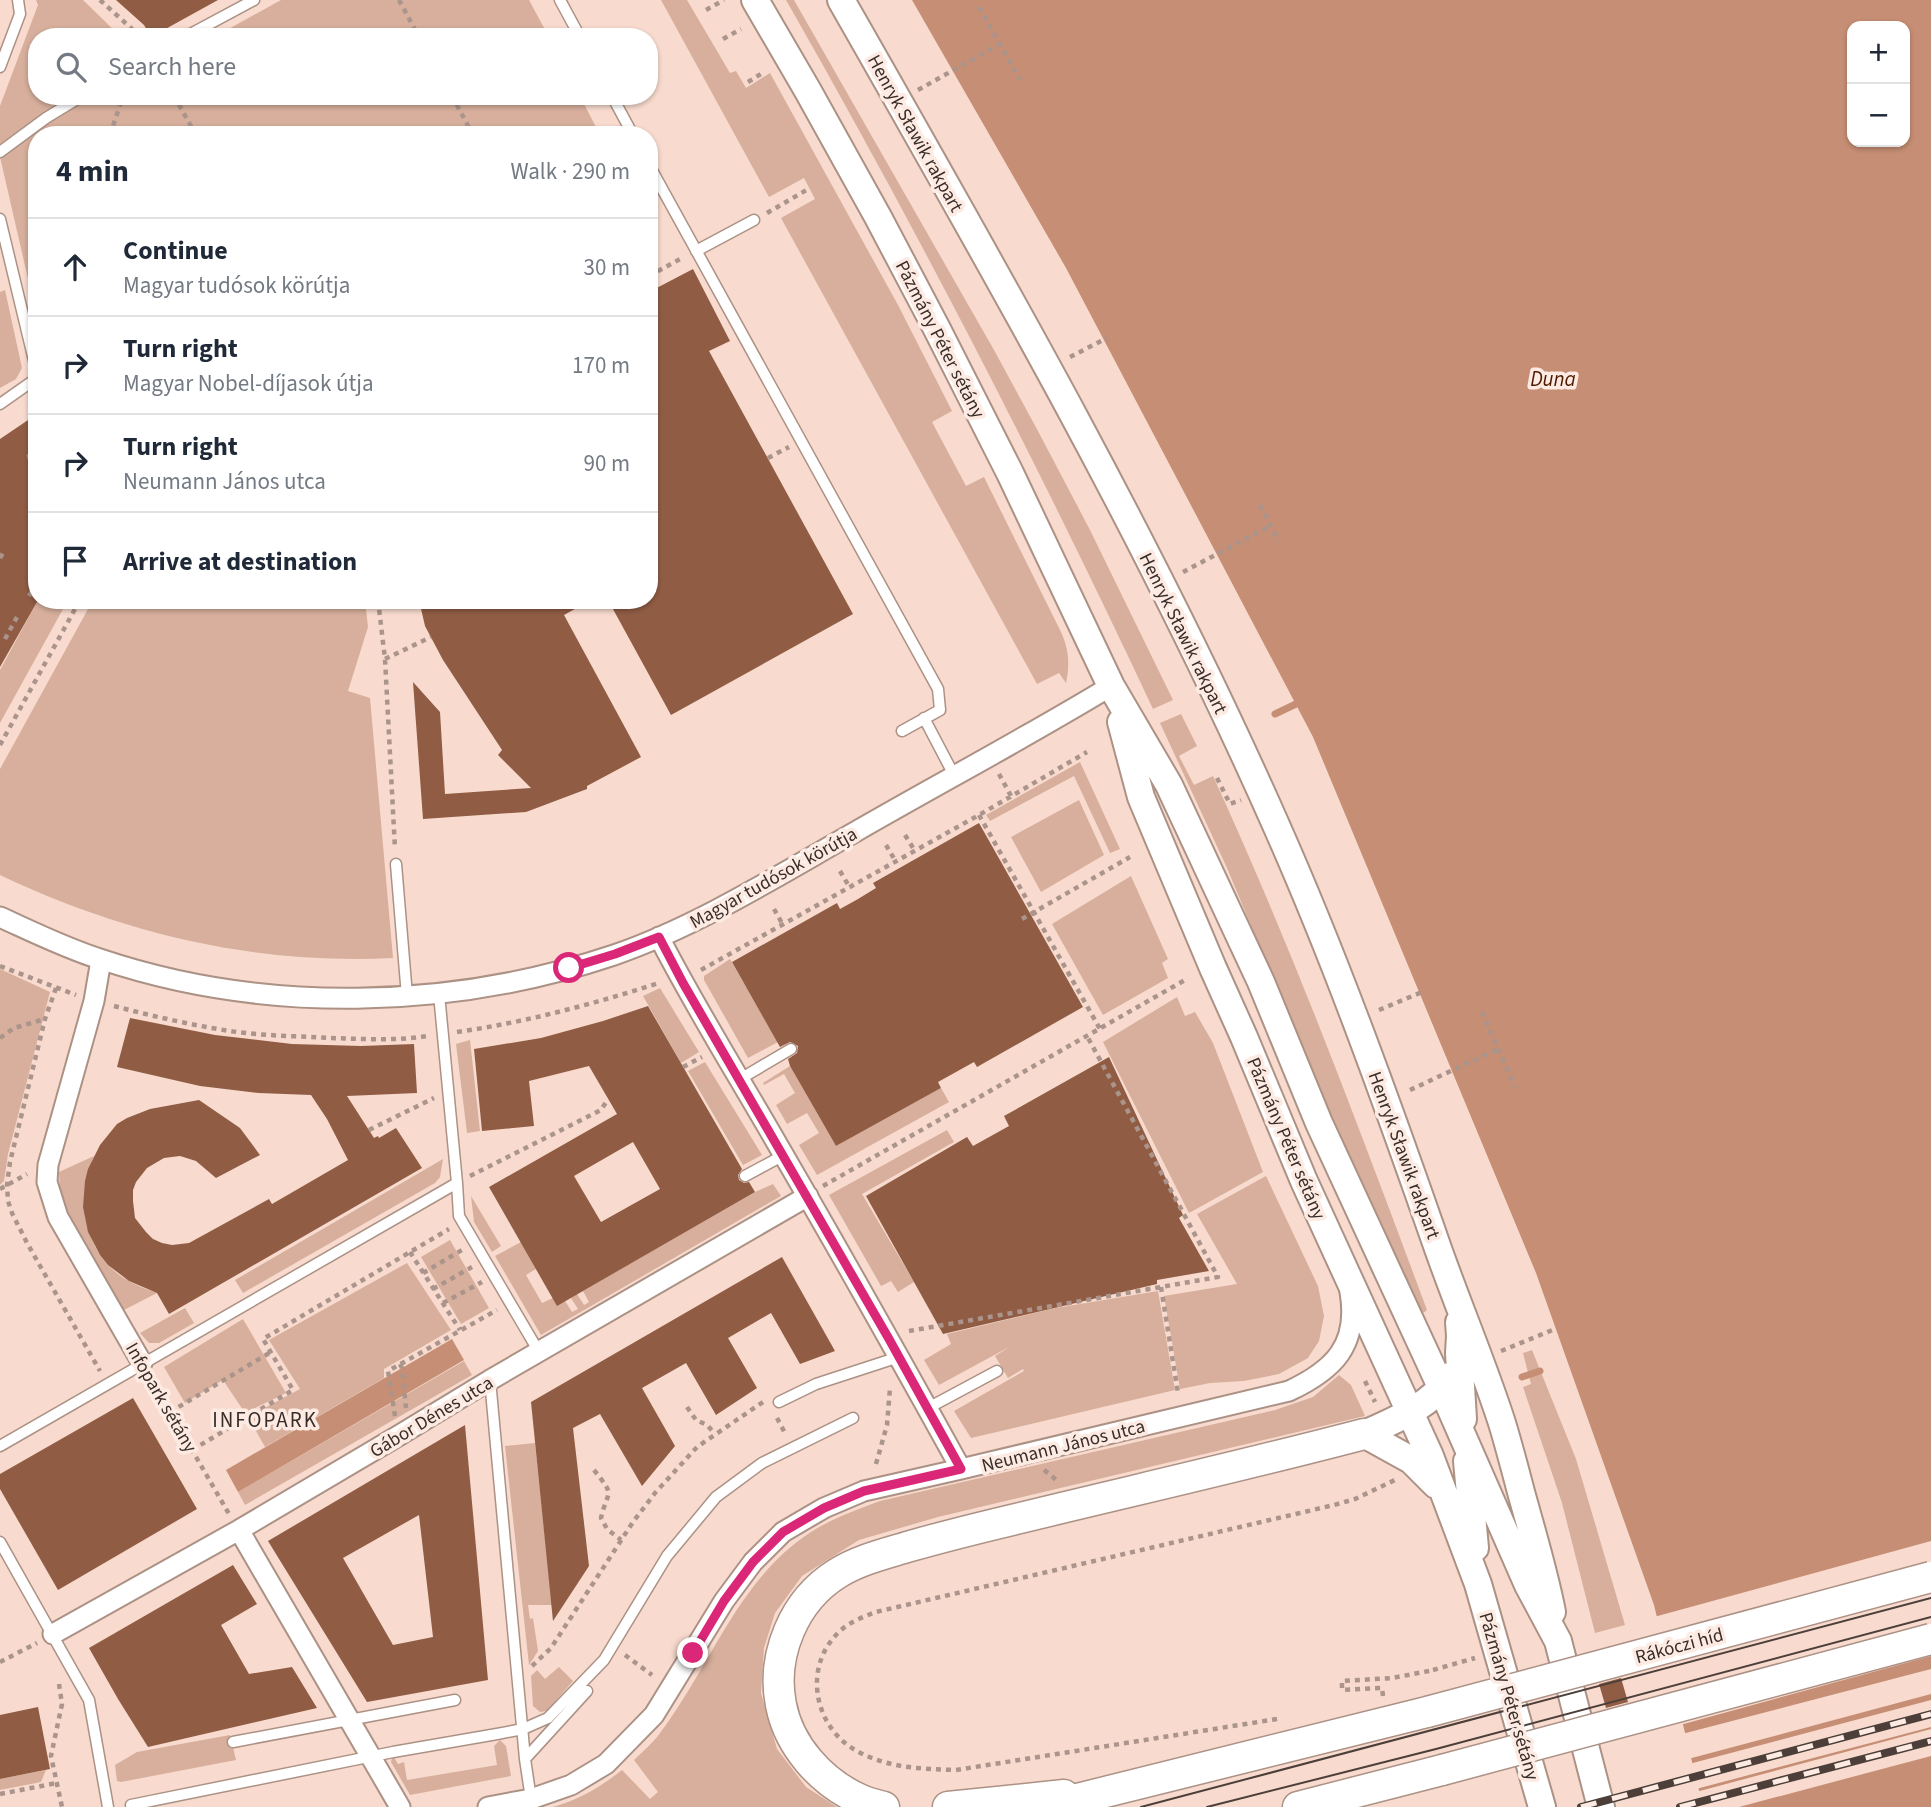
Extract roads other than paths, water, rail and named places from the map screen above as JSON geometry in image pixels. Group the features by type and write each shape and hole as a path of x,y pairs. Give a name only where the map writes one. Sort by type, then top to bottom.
{"main road":[{"path":"884,1807 860,1800 821,1774 807,1760 782,1709 778,1665 784,1642 804,1604 822,1585 838,1573 860,1563 947,1535 1378,1436"},
{"name":"Rákóczi híd","path":"1123,1788 1427,1712 1931,1577"},
{"path":"1298,1807 1931,1639"},
{"path":"948,1807 1123,1788"},
{"path":"1045,1807 1123,1788"}],"street":[{"name":"Pázmány Péter sétány","path":"755,0 878,217 1010,473 1111,686 1169,785 1261,982 1319,1123 1442,1389 1528,1585 1558,1641 1601,1807"},
{"name":"Henryk Sławik rakpart","path":"841,0 1096,456 1165,591 1276,824 1318,923 1388,1105 1504,1427 1545,1577 1558,1641"},
{"name":"Pázmány Péter sétány","path":"1111,686 1141,797 1304,1181 1446,1497 1478,1584 1542,1807"},
{"name":"Magyar tudósok körútja","path":"0,917 62,946 101,960 157,976 216,988 274,995 407,996 439,994 514,982 615,954 659,937 783,873 1111,686"},
{"path":"659,937 784,1155 813,1192 961,1469"},
{"name":"Infopark sétány","path":"101,960 94,1000 48,1166 47,1182 58,1217 142,1363"},
{"name":"Gábor Dénes utca","path":"53,1634 239,1530 813,1192"},
{"name":"Neumann János utca","path":"488,1807 531,1799 571,1784 606,1764 653,1715 724,1601 753,1562 783,1532 824,1508 864,1491 1289,1391 1326,1369 1342,1352 1352,1323 1347,1274"},
{"name":"Henryk Sławik rakpart","path":"1456,1299 1465,1440"},
{"path":"1446,1497 1417,1465 1378,1436 1442,1389 1453,1374 1458,1353"},
{"name":"Pázmány Péter sétány","path":"1465,1440 1478,1584"},
{"path":"239,1530 400,1807"}],"lane":[{"path":"0,67 20,14 18,0"},
{"path":"202,28 254,0"},
{"path":"560,0 575,28"},
{"path":"35,126 67,105"},
{"path":"617,105 628,126"},
{"path":"0,152 28,131"},
{"path":"658,181 938,689 940,710 902,731"},
{"path":"0,219 28,337"},
{"path":"696,251 754,220"},
{"path":"0,404 28,382"},
{"path":"924,718 955,776"},
{"path":"396,863 407,996"},
{"path":"439,994 459,1216 539,1352"},
{"path":"740,1079 792,1049"},
{"path":"745,1176 784,1155"},
{"path":"0,1446 457,1183"},
{"path":"776,1407 816,1384 899,1357"},
{"path":"928,1408 997,1371"},
{"path":"490,1380 531,1799"},
{"path":"131,1805 370,1756 523,1729 548,1718 604,1660 667,1556 716,1497 762,1463 853,1418"},
{"path":"0,1542 89,1700 108,1807"},
{"path":"526,1759 587,1692"},
{"path":"233,1742 455,1700"}],"water":[{"name":"Duna","path":"912,0 1931,0 1931,1807 1703,1807 1654,1605 1536,1273 1313,737 1066,268"},
{"path":"452,1339 464,1360 238,1492 226,1470"}],"waterway":[{"path":"1275,714 1296,704"},
{"path":"1522,1377 1540,1371"}],"tram line":[{"path":"1141,1807 1931,1598"},
{"path":"1207,1807 1931,1617"}],"railway":[{"path":"1581,1807 1931,1714"},
{"path":"1680,1807 1931,1741"}],"district":[{"name":"INFOPARK","path":"265,1420"}]}
